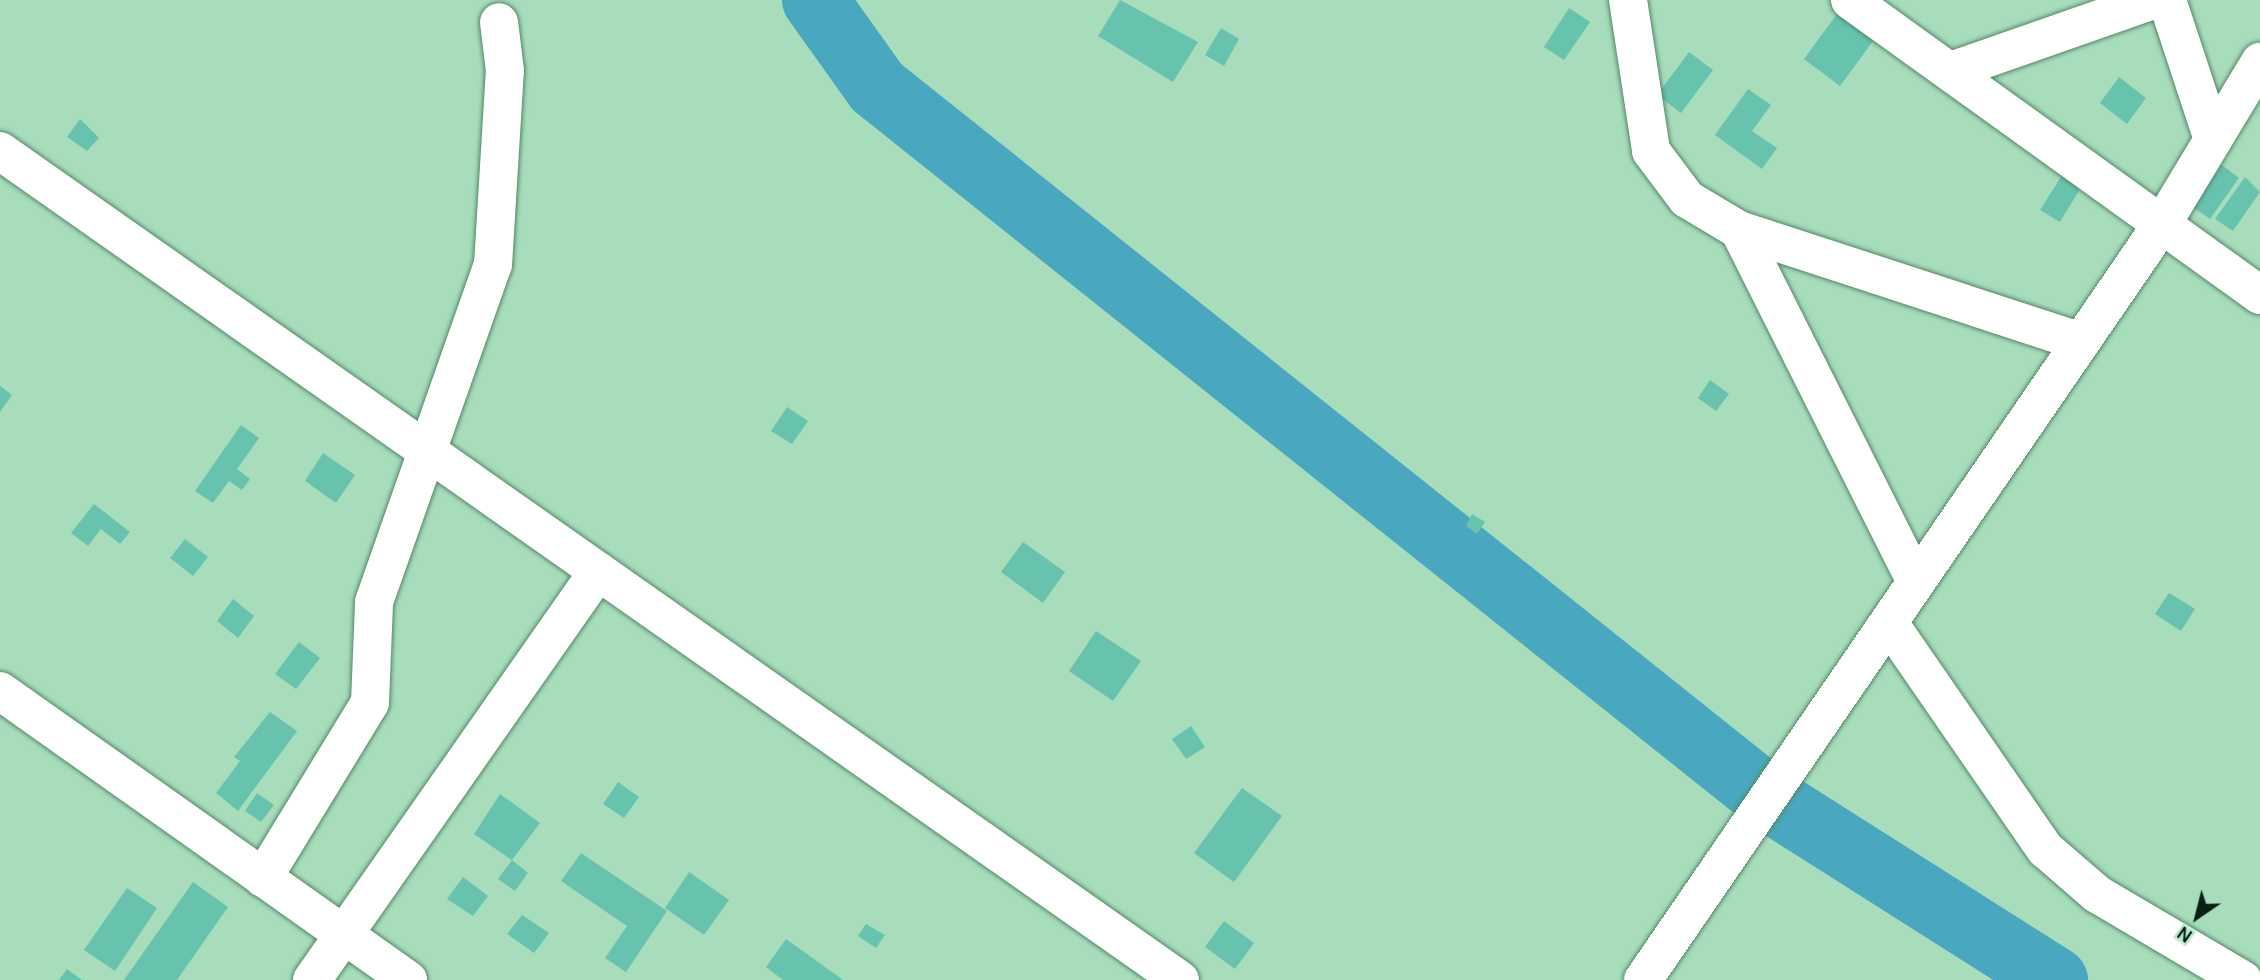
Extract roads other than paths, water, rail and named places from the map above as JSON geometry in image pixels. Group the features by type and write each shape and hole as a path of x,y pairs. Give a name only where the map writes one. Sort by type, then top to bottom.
{"street":[{"path":"1628,0 1651,151 1687,199 1739,230 2081,342"},
{"path":"1850,0 2164,221 2260,295"},
{"path":"1951,71 2154,0"},
{"path":"2167,0 2213,140"},
{"path":"264,878 370,703 374,602 430,453 493,265 505,71 499,22"},
{"path":"1643,980 2164,221 2260,62"},
{"path":"0,151 1180,980"},
{"path":"1739,230 1916,582"},
{"path":"312,980 598,571"},
{"path":"1888,622 2045,849 2096,894 2243,980"},
{"path":"0,691 408,980"}],"waterway":[{"path":"815,0 877,87 1768,798 2055,980"}]}
